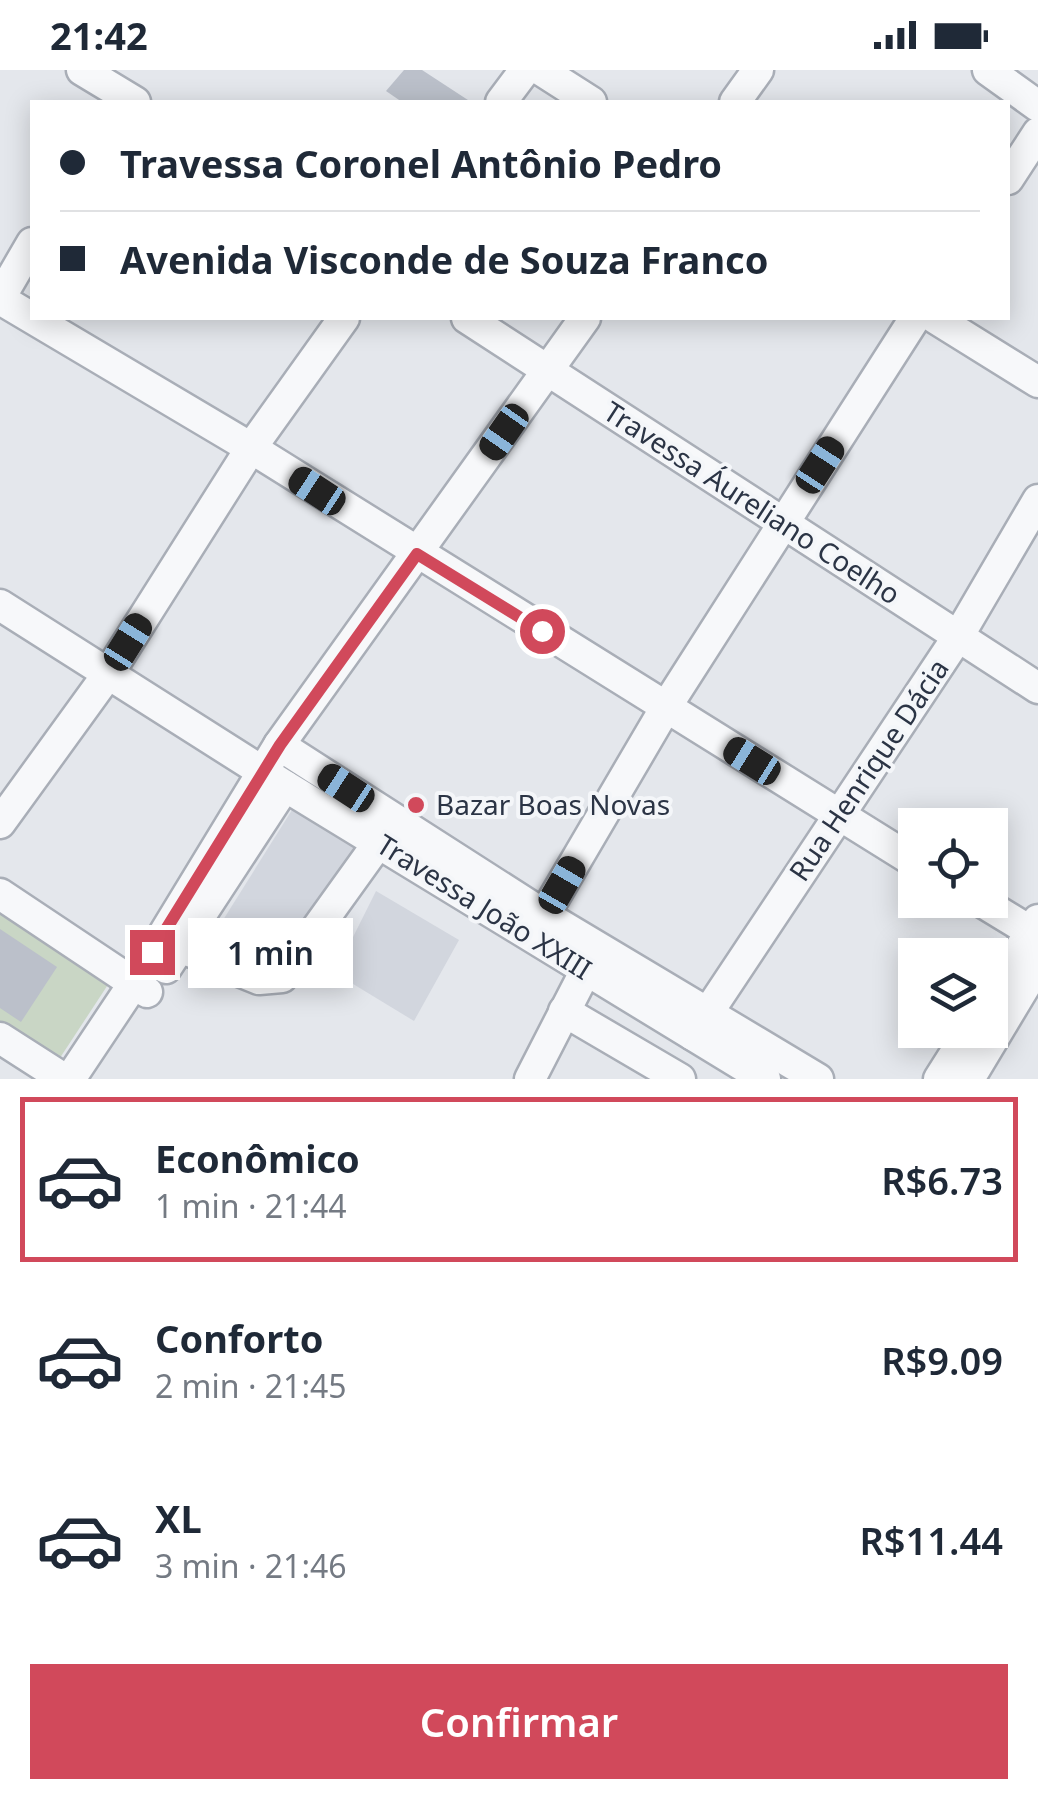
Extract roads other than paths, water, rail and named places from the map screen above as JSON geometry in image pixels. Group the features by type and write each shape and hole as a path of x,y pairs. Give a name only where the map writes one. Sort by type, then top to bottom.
{"street":[{"path":"82,70 127,92"},
{"path":"502,100 525,70"},
{"path":"541,70 588,100"},
{"path":"736,100 758,70"},
{"path":"988,70 1038,106"},
{"path":"1010,176 1038,133"},
{"path":"30,246 0,298 30,316"},
{"path":"37,320 251,448 898,852"},
{"path":"0,824 108,674 251,448 343,320"},
{"name":"Travessa Áureliano Coelho","path":"470,320 1038,688"},
{"path":"93,1079 142,988 276,767 417,554 583,320"},
{"path":"544,914 666,707 915,320"},
{"path":"938,320 1038,382"},
{"name":"Rua Henrique Dácia","path":"701,1024 959,635 1038,500"},
{"name":"Travessa João XXIII","path":"0,606 108,674 544,914 701,1024 728,1069 765,1079"},
{"path":"0,1038 67,1079 180,947 276,767"},
{"name":"Travessa João XXIII","path":"276,767 379,842 586,970 818,1079"},
{"path":"180,947 259,979 282,977 379,842"},
{"path":"0,894 142,988"},
{"path":"1008,915 1036,929 1008,970"},
{"path":"969,1079 1038,964"},
{"path":"530,1079 586,970"},
{"path":"564,1011 680,1079"},
{"path":"940,1079 959,1048"}],"place":[{"name":"Bazar Boas Novas","path":"416,805"}]}
